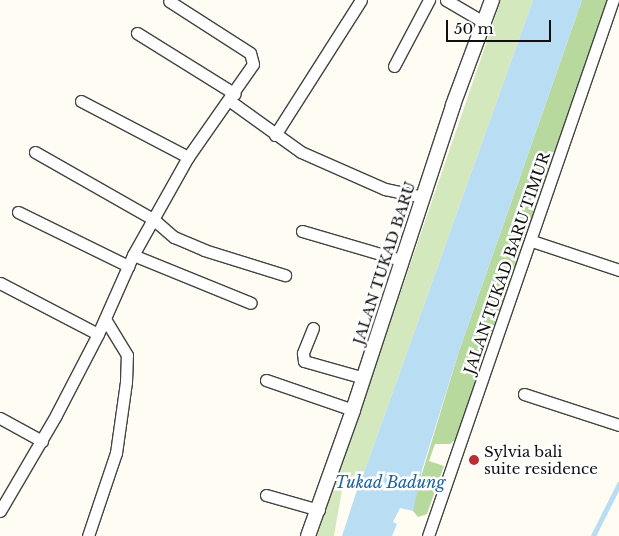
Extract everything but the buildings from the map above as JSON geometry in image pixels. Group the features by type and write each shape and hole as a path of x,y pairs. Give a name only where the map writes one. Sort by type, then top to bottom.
{"street":[{"path":"275,136 361,0"},
{"path":"394,66 429,0"},
{"path":"446,0 485,23"},
{"name":"JALAN TUKAD BARU","path":"308,536 364,378 422,198 492,0"},
{"name":"JALAN TUKAD BARU TIMUR","path":"428,536 532,241 613,0"},
{"path":"0,511 42,441 98,334 130,261 188,157 232,97 253,64 252,56 169,1"},
{"path":"137,33 232,97 275,136 333,168 385,189 422,198"},
{"path":"81,100 188,157"},
{"path":"35,152 153,219 174,237 204,250 285,275"},
{"path":"18,212 130,261 251,303"},
{"path":"302,232 401,260"},
{"path":"532,241 619,270"},
{"path":"0,283 98,334"},
{"path":"88,536 116,453 126,382 127,355 105,319"},
{"path":"313,328 302,353 304,361 364,378"},
{"path":"266,380 353,410"},
{"path":"524,394 619,426"},
{"path":"0,418 42,441"},
{"path":"266,495 318,510"}],"green space":[{"path":"501,0 533,0 361,481 342,490 334,536 317,536"},
{"path":"582,0 610,0 457,438 450,444 435,444 429,461 444,466 427,514 418,517 413,511 414,500 459,351"}],"water":[{"name":"Tukad Badung","path":"533,0 582,0 459,351 422,470 413,511 400,508 393,522 397,524 392,536 342,536 357,490 353,483 361,481"}],"waterway":[{"path":"593,536 619,484"}],"place":[{"name":"Sylvia bali suite residence","path":"474,460"}]}
